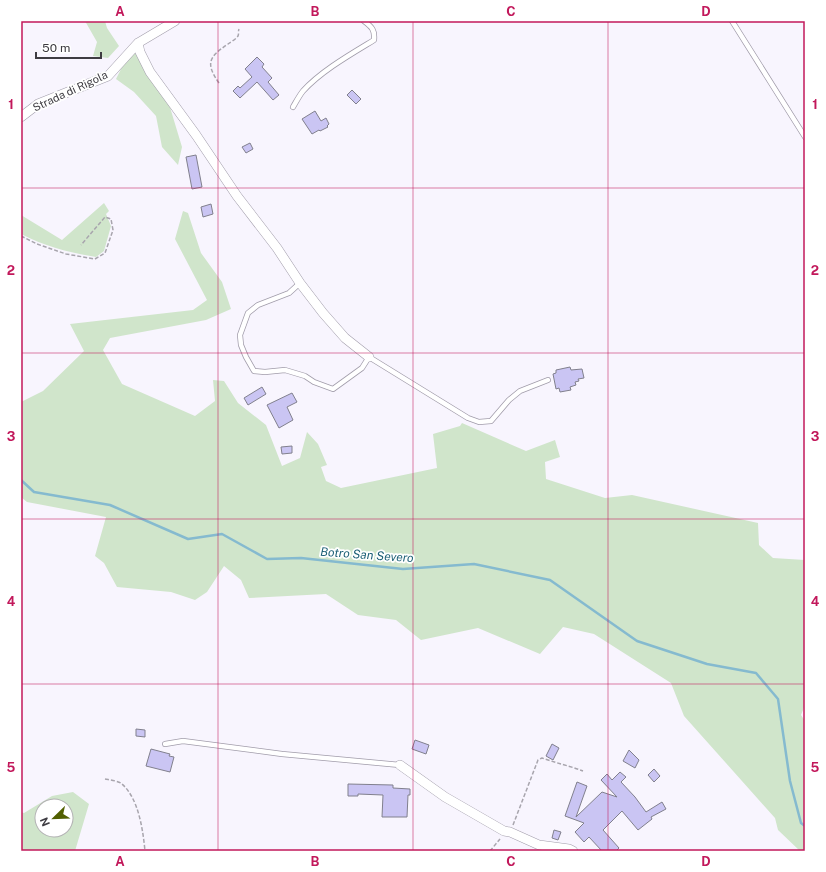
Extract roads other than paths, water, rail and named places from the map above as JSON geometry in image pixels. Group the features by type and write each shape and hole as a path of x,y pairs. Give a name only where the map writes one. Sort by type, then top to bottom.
{"street":[{"name":"Strada di Rigola","path":"21,117 38,104 108,76 138,43 175,21"},
{"path":"138,43 140,52 150,72 196,135 237,196 277,248 300,283 345,338 369,357"},
{"path":"400,765 445,797 507,831 539,845 573,851"}],"lane":[{"path":"293,107 303,92 324,73 345,57 374,40 374,33 371,27 364,21"},
{"path":"732,21 805,137"},
{"path":"300,283 289,292 258,306 248,313 240,335 241,345 254,371 265,372 286,370 305,376 314,382 333,389 362,368 369,357 468,418 479,422 492,421 509,400 520,391 548,380"},
{"path":"165,744 183,741 282,754 400,765"}],"waterway":[{"name":"Botro San Severo","path":"21,480 34,492 110,505 188,539 222,534 267,559 301,558 403,569 474,564 550,580 637,641 707,664 756,673 778,699 790,781 801,823 805,826"}]}
